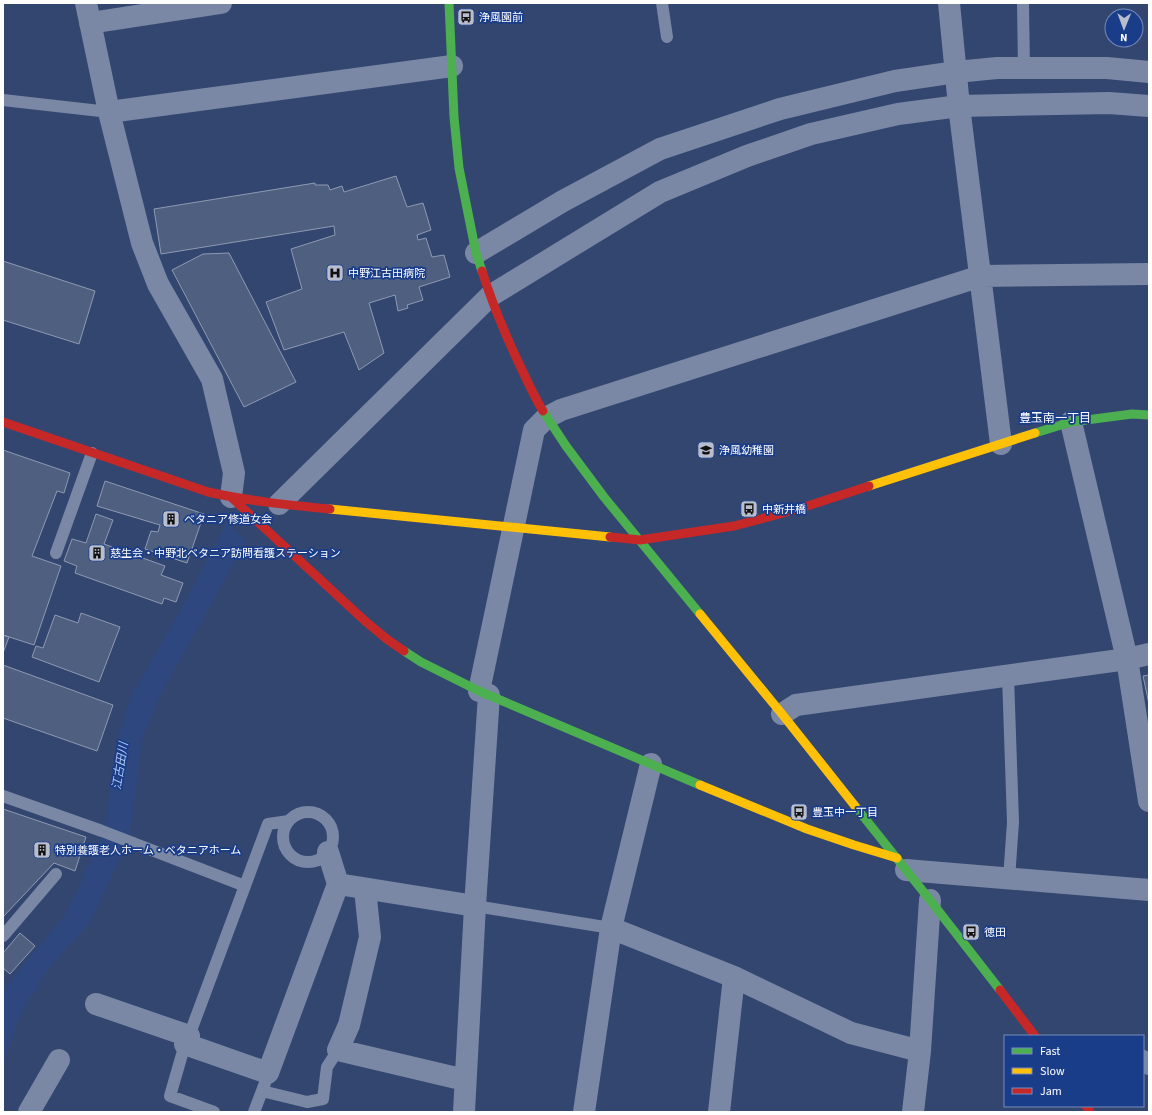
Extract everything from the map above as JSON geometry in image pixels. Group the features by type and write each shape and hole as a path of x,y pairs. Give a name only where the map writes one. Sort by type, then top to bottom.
{"street":[{"path":"221,3 88,13 109,112 142,243 158,284 212,379 234,473 234,499 365,621 388,640 421,662 484,693 650,764 807,829 854,845 901,864 1009,879 1149,890"},
{"path":"449,3 454,117 459,168 476,253 490,296 510,346 536,401 546,418 604,497 782,714 930,900 1034,1035"},
{"path":"949,3 1001,444"},
{"path":"109,112 452,66"},
{"path":"476,253 563,201 660,149 780,109 895,80 956,72 997,68 1107,68 1149,72"},
{"path":"279,504 490,296 660,192 747,156 811,134 898,114 960,106 1109,103 1149,106"},
{"path":"464,1112 484,693 512,528 534,430 546,418 560,410 981,276 1149,274"},
{"path":"3,422 202,490 234,499 640,540 734,526 798,508 1072,422 1132,414 1149,415"},
{"path":"1072,422 1127,659 1149,801"},
{"path":"782,714 796,705 1127,659 1149,654"},
{"path":"584,1112 611,928 650,764"},
{"path":"96,1004 187,1040 265,1082 338,884 328,852"},
{"path":"338,884 475,906"},
{"path":"365,889 370,937 349,1025 338,1050 465,1080"},
{"path":"913,1112 920,1052 930,900"},
{"path":"611,928 734,978 850,1033 920,1052"},
{"path":"719,1112 734,978"},
{"path":"30,1112 59,1060"}],"lane":[{"path":"662,3 667,37"},
{"path":"1023,3 1024,68"},
{"path":"3,100 109,112"},
{"path":"56,553 92,453"},
{"path":"1008,676 1013,822 1009,879"},
{"path":"3,796 91,827 245,886"},
{"path":"304,813 312,813 324,818 327,821 333,836 332,844 323,858 308,862 300,861 287,851 284,844 284,836 285,828 289,821 304,813"},
{"path":"214,1112 170,1096 187,1040 268,824 289,821"},
{"path":"3,936 56,874"},
{"path":"475,906 611,928"},
{"path":"254,1112 265,1082 307,1102 323,1100 326,1067 338,1050"}],"water":[{"name":"江古田川","path":"228,520 247,539 163,689 143,735 132,819 124,848 93,917 86,927 59,956 38,983 39,987 26,1002 6,1053 3,1066 3,990 64,916 78,890 87,865 90,866 106,820 116,747 134,687 136,688 184,604"}],"pier":[{"path":"226,518 229,518 249,538 247,542 225,521"}],"building":[{"path":"396,176 407,207 423,203 431,230 417,235 418,240 426,238 432,257 444,255 450,277 419,287 423,300 407,305 408,308 398,311 395,295 369,303 384,353 359,370 344,332 284,350 266,302 302,289 291,249 335,235 334,226 161,254 154,209 315,183 315,185 328,185 330,190 342,186 344,192"},
{"path":"229,253 296,382 244,407 172,270 203,254"},
{"path":"3,261 95,291 79,344 3,320"},
{"path":"3,450 70,473 64,493 57,491 32,556 61,566 34,645 3,635"},
{"name":"ベタニア修道女会","path":"105,481 204,514 187,563 145,549 151,531 158,532 160,525 97,506"},
{"name":"慈生会・中野北ベタニア訪問看護ステーション","path":"96,514 113,520 104,544 165,566 161,575 183,583 176,602 164,598 162,604 75,573 77,566 64,561 72,539 86,543"},
{"path":"81,613 120,627 99,682 32,657 36,646 43,648 55,615 78,623"},
{"path":"3,635 9,637 3,653"},
{"path":"3,665 113,705 97,751 3,718"},
{"path":"1149,675 1149,704 1143,676"},
{"name":"特別養護老人ホーム・ベタニアホーム","path":"3,809 86,837 75,871 54,863 3,917"},
{"path":"20,933 35,946 10,974 3,968 3,953"}],"traffic: fast":[{"path":"449,3 454,117 459,168 476,253 482,271"},
{"path":"543,411 566,446 604,497 700,614"},
{"path":"1035,433 1071,422 1132,414 1149,415"},
{"path":"404,651 421,662 479,691 700,785"},
{"path":"855,806 1000,990"}],"traffic: slow":[{"path":"869,486 1035,433"},
{"path":"330,509 610,537"},
{"path":"700,614 855,806"},
{"path":"700,785 807,829 897,858"}],"traffic: jam":[{"path":"482,271 506,335 543,411"},
{"path":"3,422 208,492 253,500 330,509"},
{"path":"610,537 640,540 734,526 798,509 869,486"},
{"path":"231,497 365,621 404,651"},
{"path":"1000,990 1034,1035"},
{"path":"1087,1107 1090,1112"}],"place":[{"name":"浄風園前","path":"466,17"},
{"name":"中野江古田病院","path":"335,273"},
{"name":"浄風幼稚園","path":"706,450"},
{"name":"中新井橋","path":"749,509"},
{"name":"ベタニア修道女会","path":"171,519"},
{"name":"慈生会・中野北ベタニア訪問看護ステーション","path":"97,553"},
{"name":"豊玉中一丁目","path":"799,812"},
{"name":"特別養護老人ホーム・ベタニアホーム","path":"42,850"},
{"name":"徳田","path":"971,932"}],"district":[{"name":"豊玉南一丁目","path":"1055,418"}]}
